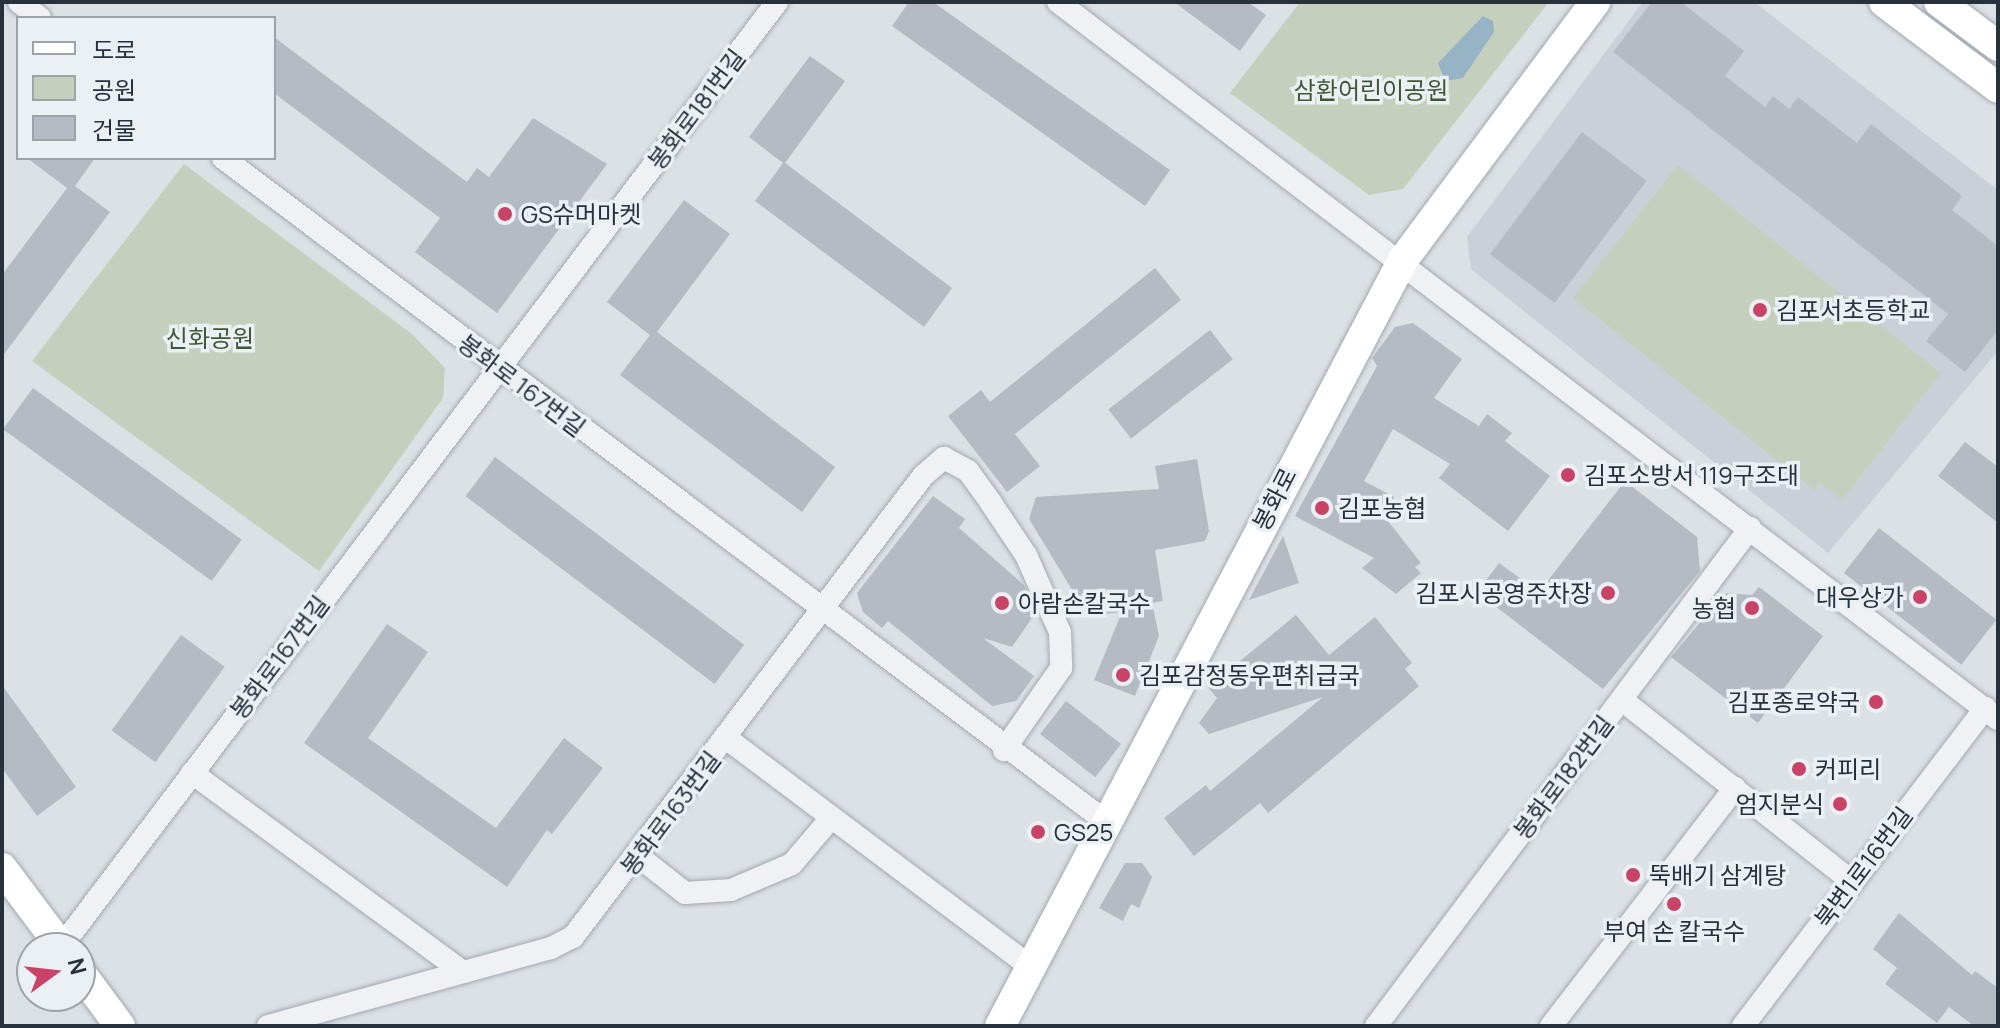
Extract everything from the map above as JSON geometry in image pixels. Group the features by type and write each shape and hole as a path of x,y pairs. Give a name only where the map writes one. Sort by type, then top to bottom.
{"street":[{"path":"19,2 37,16"},
{"name":"봉화로181번길","path":"497,366 777,2"},
{"path":"1058,2 1403,260 1991,713"},
{"name":"봉화로","path":"1000,1026 1403,260 1595,2"},
{"path":"1884,2 1998,88"},
{"path":"1939,2 1998,46"},
{"name":"봉화로 167번길","path":"226,160 1004,750 1108,823"},
{"name":"봉화로167번길","path":"74,932 497,366"},
{"path":"726,738 923,476 936,461 953,458 1026,555 1060,632 1061,668 1004,750"},
{"name":"봉화로182번길","path":"1376,1026 1750,528"},
{"path":"1622,700 1851,881"},
{"name":"북변1로16번길","path":"1743,1026 1851,881 1991,713"},
{"name":"봉화로163번길","path":"268,1026 564,943 638,856 726,738 1031,967"},
{"path":"192,773 463,972"},
{"path":"1551,1026 1735,788"},
{"path":"638,856 685,893 731,890 792,864 831,818"},
{"path":"2,868 50,932"},
{"path":"96,994 120,1026"}],"shaded area":[{"name":"김포서초등학교","path":"1643,2 1754,2 1998,190 1998,351 1828,553 1471,269 1467,237"}],"green space":[{"name":"삼환어린이공원","path":"1300,2 1549,2 1403,189 1369,195 1230,93"},
{"name":"신화공원","path":"184,164 412,334 445,368 443,398 319,571 32,361"},
{"path":"1678,165 1941,373 1842,500 1820,483 1814,490 1573,298"}],"water":[{"path":"1483,16 1493,21 1494,32 1463,78 1445,81 1438,63"}],"building":[{"path":"909,2 933,2 1170,170 1145,206 892,26"},
{"path":"1174,2 1248,2 1266,15 1240,51"},
{"path":"1652,2 1681,2 1744,51 1725,76 1765,107 1773,96 1789,109 1798,97 1857,143 1871,124 1962,196 1952,210 1998,246 1998,330 1965,372 1926,341 1948,314 1613,52"},
{"path":"276,39 467,182 477,168 489,177 533,118 607,164 497,313 415,252 440,218 276,95"},
{"path":"810,56 845,81 785,163 952,288 924,327 755,201 783,163 749,137"},
{"path":"1582,132 1647,181 1555,303 1490,254"},
{"path":"30,160 94,160 75,186 110,212 2,357 2,275 67,188"},
{"path":"684,200 730,234 657,332 835,467 802,512 620,375 650,335 607,302"},
{"path":"1155,268 1181,300 1015,434 1040,466 1007,492 948,416 981,390 990,402"},
{"path":"1413,323 1462,359 1434,398 1479,426 1487,414 1512,433 1505,441 1550,476 1508,531 1439,478 1450,464 1393,429 1364,481 1394,497 1384,516 1421,563 1415,567 1421,573 1396,594 1362,568 1374,558 1295,516 1377,366 1372,358 1395,327"},
{"path":"1210,330 1233,359 1131,439 1108,409"},
{"path":"33,388 242,540 212,581 3,429"},
{"path":"1965,442 1998,467 1998,523 1938,476"},
{"path":"495,457 744,645 715,684 466,496"},
{"path":"1197,459 1209,531 1205,541 1155,550 1163,601 1152,603 1159,636 1135,696 1094,680 1122,612 1088,616 1029,519 1036,497 1159,489 1155,466"},
{"name":"김포시공영주차장","path":"1625,481 1697,537 1700,571 1603,689 1477,592 1499,563 1539,592"},
{"path":"933,496 965,519 959,528 1024,585 1036,612 1012,647 983,638 1034,676 1016,701 992,706 888,621 882,628 863,612 857,593"},
{"name":"대우상가","path":"1879,528 1996,620 1961,665 1844,573"},
{"path":"1283,536 1299,583 1249,600"},
{"path":"1759,587 1823,636 1758,723 1671,657 1725,593 1752,595"},
{"path":"1296,615 1329,655 1375,617 1412,663 1405,669 1419,686 1268,813 1260,803 1194,856 1164,818 1206,785 1210,791 1323,697 1209,734 1199,723 1217,698 1208,687"},
{"path":"387,624 428,652 368,738 496,828 564,738 603,768 552,834 547,830 507,887 304,743"},
{"path":"181,635 225,667 155,762 112,730"},
{"path":"2,685 76,787 37,816 2,768"},
{"path":"1066,701 1121,744 1095,777 1040,734"},
{"path":"1125,863 1142,863 1152,877 1139,908 1131,904 1123,921 1099,908"},
{"path":"1899,913 1972,975 1975,971 1998,988 1998,1026 1974,1026 1949,1007 1937,1023 1885,984 1897,968 1873,949"}],"place":[{"name":"GS슈머마켓","path":"505,214"},
{"name":"김포서초등학교","path":"1760,310"},
{"name":"김포소방서 119구조대","path":"1568,475"},
{"name":"김포농협","path":"1322,508"},
{"name":"김포시공영주차장","path":"1608,593"},
{"name":"대우상가","path":"1920,597"},
{"name":"아람손칼국수","path":"1002,603"},
{"name":"농협","path":"1752,608"},
{"name":"김포감정동우편취급국","path":"1123,675"},
{"name":"김포종로약국","path":"1876,702"},
{"name":"커피리","path":"1799,769"},
{"name":"엄지분식","path":"1840,804"},
{"name":"GS25","path":"1038,832"},
{"name":"뚝배기 삼계탕","path":"1633,875"},
{"name":"부여 손 칼국수","path":"1674,904"}]}
